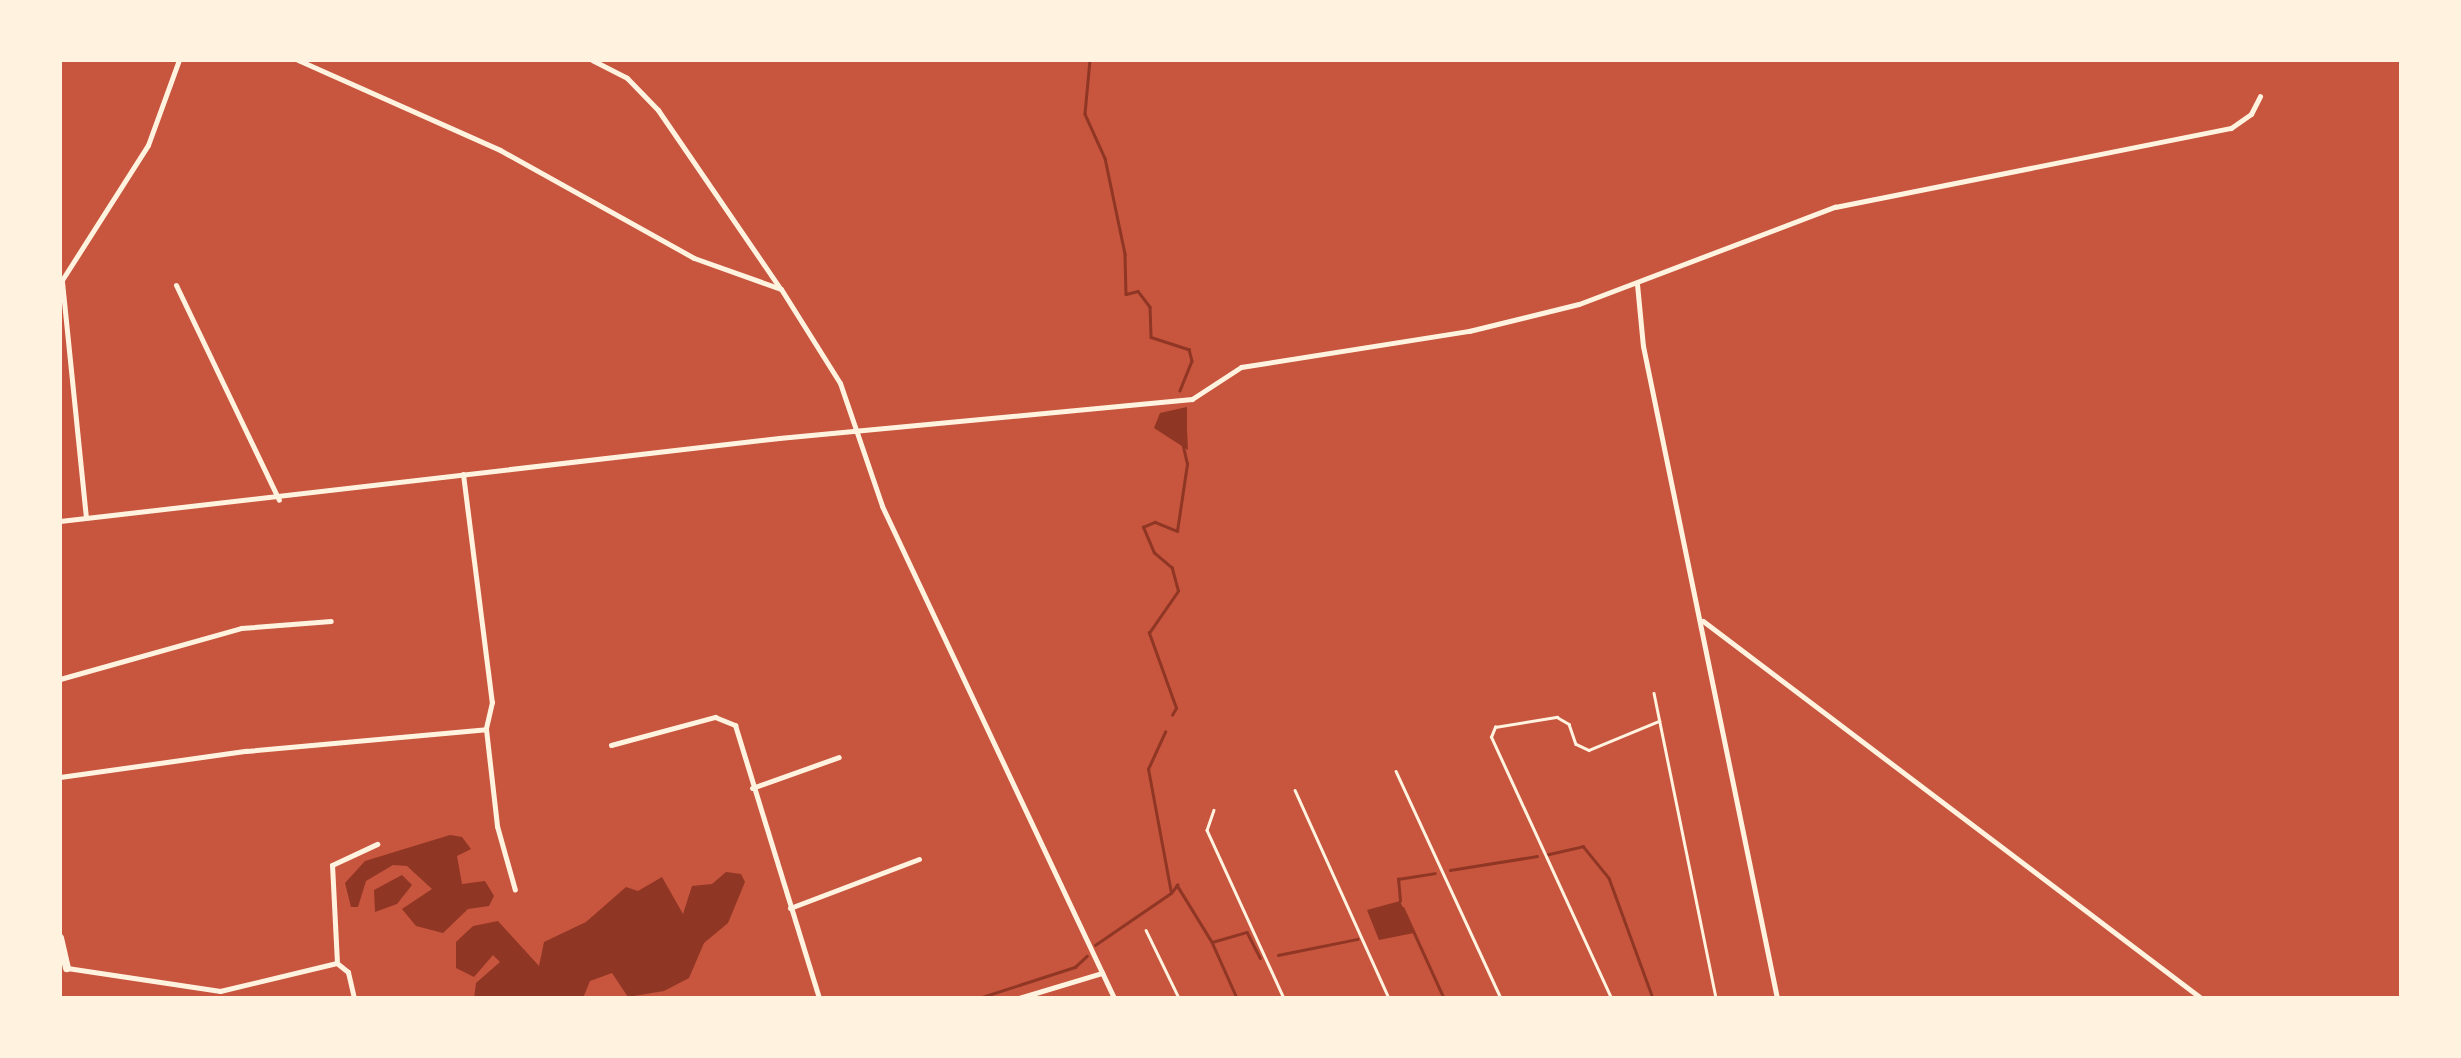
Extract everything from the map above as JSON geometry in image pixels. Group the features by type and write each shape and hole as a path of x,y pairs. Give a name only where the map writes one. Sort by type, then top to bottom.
{"street":[{"path":"86,518 62,280 148,145 179,60"},
{"path":"298,60 500,150 694,258 781,289"},
{"path":"592,60 627,78 658,110 827,356 948,653 1114,998"},
{"path":"60,521 279,500 463,474 1180,400 1241,367 1468,331 1636,284 1835,208 2230,128 2251,114 2260,96"},
{"path":"176,284 279,500"},
{"path":"1636,284 1643,346 1777,998"},
{"path":"60,405 73,404"},
{"path":"463,474 492,702 486,729 497,826 514,890"},
{"path":"1701,619 2201,998"},
{"path":"60,679 240,628 331,621"},
{"path":"612,746 668,726 725,718 737,730 818,998"},
{"path":"60,777 246,751 486,729"},
{"path":"752,788 840,758"},
{"path":"354,998 348,972 337,963 332,865 377,844"},
{"path":"790,908 919,858"},
{"path":"60,938 68,968 220,991 337,963"},
{"path":"1019,998 1102,972"}],"lane":[{"path":"1654,693 1716,998"},
{"path":"1611,998 1500,765 1490,736 1495,728 1557,717 1569,724 1576,744 1589,750 1660,721"},
{"path":"1396,772 1501,998"},
{"path":"1296,790 1390,998"},
{"path":"1214,810 1207,830 1284,998"},
{"path":"1146,930 1179,998"}],"shaded area":[{"path":"1187,407 1188,450 1154,428 1160,413"},
{"path":"450,835 462,837 471,849 457,856 462,884 485,881 494,896 489,906 468,909 443,933 416,926 402,909 432,889 407,866 393,865 366,881 358,907 351,907 345,883 365,861"},
{"path":"726,872 741,874 745,882 728,923 704,943 689,978 664,991 628,997 612,973 590,981 583,998 474,998 476,983 500,962 493,955 474,977 456,968 456,942 473,926 498,921 539,966 544,942 586,922 626,887 638,891 662,877 683,914 692,886 712,884"},
{"path":"402,875 412,885 397,904 375,912 374,890"},
{"path":"1400,901 1414,933 1379,940 1367,910"}],"waterway":[{"path":"1090,60 1085,114 1105,158 1125,254 1126,294 1138,291 1150,307 1151,337 1189,349 1192,361 1180,391"},
{"path":"1172,715 1176,708 1149,633 1178,591 1172,568 1154,553 1143,527 1155,522 1177,531 1187,464 1183,446"},
{"path":"1095,945 1171,893 1148,769 1165,732"},
{"path":"1545,855 1583,846 1609,878 1653,998"},
{"path":"1450,870 1537,856"},
{"path":"1400,901 1398,879 1435,873"},
{"path":"1172,892 1177,885 1212,942 1247,932 1260,958"},
{"path":"1403,908 1444,998"},
{"path":"1278,955 1357,939"},
{"path":"1212,942 1237,998"},
{"path":"979,998 1075,967 1087,956"}]}
